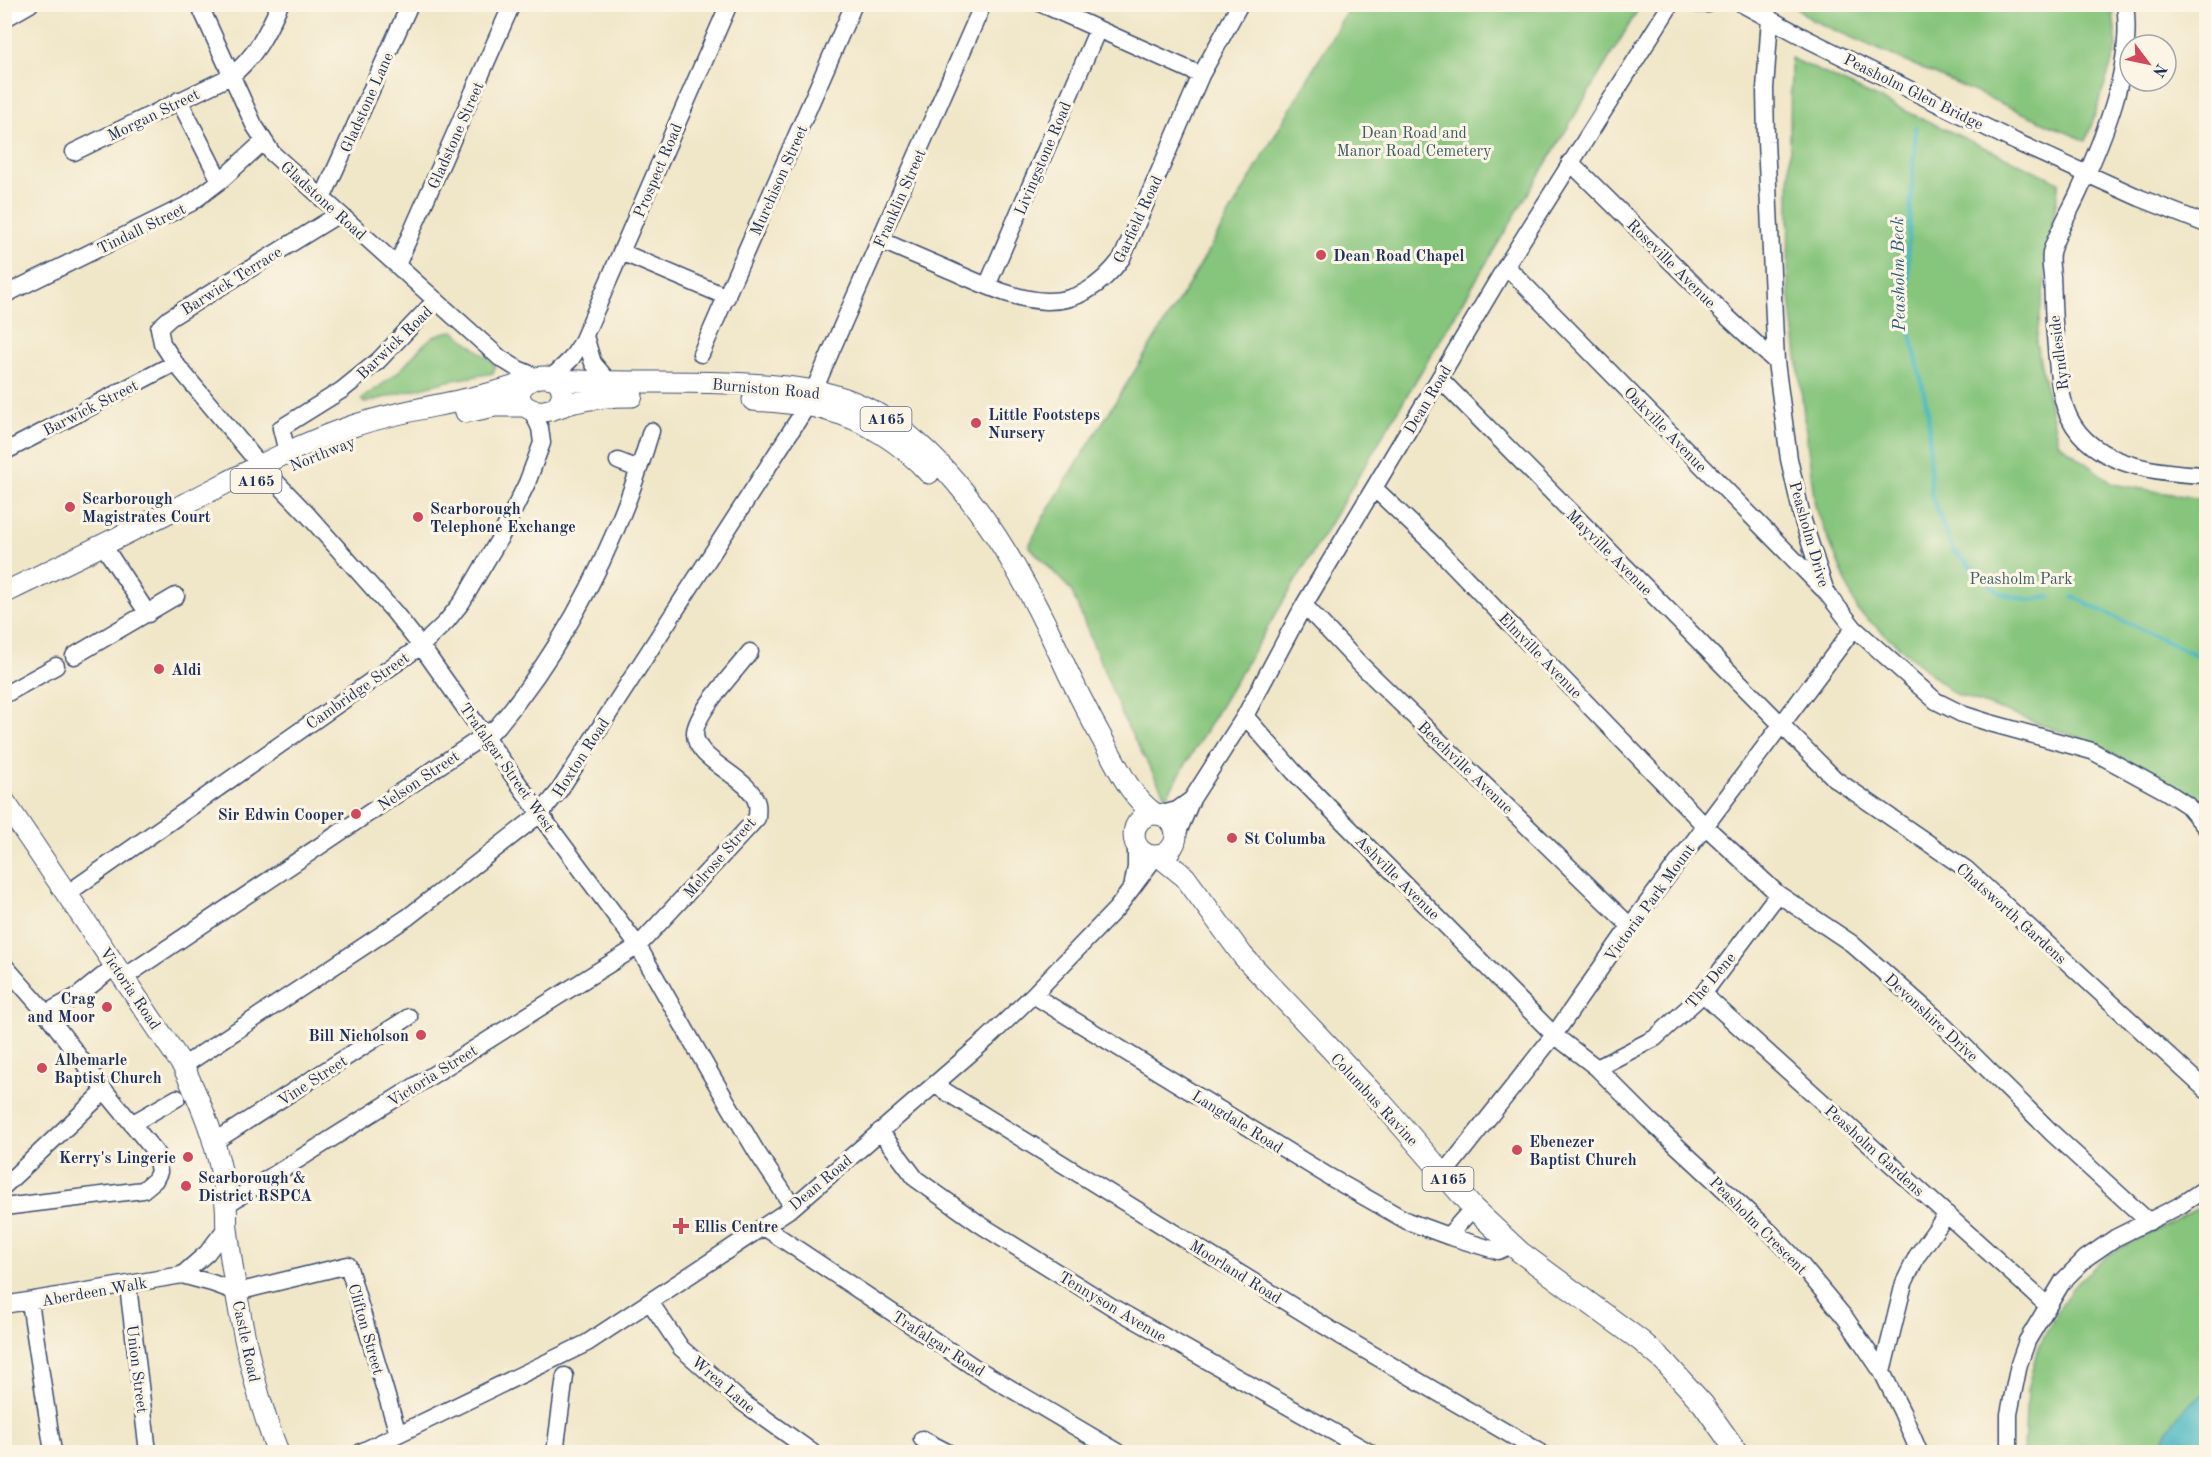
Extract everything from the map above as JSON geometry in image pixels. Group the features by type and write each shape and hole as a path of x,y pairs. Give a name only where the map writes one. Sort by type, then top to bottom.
{"main road":[{"name":"Burniston Road","path":"537,390 610,382 703,383 811,398 888,438 927,470 970,521 1076,689 1130,791 1135,811 1135,838"},
{"name":"Burniston Road","path":"537,390 579,401 608,396 811,398"},
{"name":"Northway","path":"264,470 287,452 352,426 399,413 537,390"},
{"name":"Northway","path":"4,607 264,470 355,439 403,425 495,406 537,390"},
{"name":"Northway","path":"4,593 107,551"},
{"name":"Burniston Road","path":"1130,791 1142,804 1157,814"},
{"name":"Victoria Road","path":"4,801 183,1066 214,1142 226,1205 227,1227"},
{"path":"1157,814 1172,823 1176,839 1171,849 1157,856 1144,853 1135,838 1136,827 1144,818 1157,814"},
{"name":"Columbus Ravine","path":"1176,839 1185,877"},
{"name":"Columbus Ravine","path":"1157,856 1185,877 1243,956 1381,1102 1473,1208 1512,1245 1663,1360 1703,1404 1737,1452"},
{"name":"Castle Road","path":"227,1227 237,1292 261,1404 278,1452"}],"street":[{"path":"5,19 30,4"},
{"name":"Gladstone Road","path":"199,4 231,76 264,141 283,165 537,390"},
{"name":"Morgan Street","path":"74,152 231,76 248,62 268,31 280,4"},
{"name":"Gladstone Lane","path":"322,199 410,4"},
{"name":"Gladstone Street","path":"397,265 512,4"},
{"name":"Prospect Road","path":"537,390 585,336 729,4"},
{"name":"Murchison Street","path":"701,354 854,4"},
{"name":"Franklin Street","path":"811,398 983,4"},
{"path":"1042,4 1201,75"},
{"name":"Garfield Road","path":"880,240 987,286 1028,300 1052,302 1078,296 1103,281 1122,258 1201,75 1240,4"},
{"name":"Dean Road","path":"1176,839 1192,799 1245,716 1304,605 1506,266 1671,4"},
{"path":"1697,4 1708,4"},
{"name":"Peasholm Glen Bridge","path":"1742,4 1809,40 2054,159 2206,224"},
{"name":"Ryndleside","path":"2125,4 2128,23 2118,88 2103,135 2051,253 2058,369 2065,407 2076,429 2098,450 2125,463 2161,472 2206,475"},
{"name":"Peasholm Drive","path":"1770,18 1765,89 1776,362 1789,459 1803,521 1826,592 1854,628 1936,701 1962,714 1990,723 2092,751 2187,805 2206,828"},
{"name":"Livingstone Road","path":"987,286 1098,29"},
{"path":"179,100 220,181"},
{"name":"Tindall Street","path":"4,296 191,203 220,181 264,141"},
{"name":"Roseville Avenue","path":"1570,162 1776,362"},
{"name":"Barwick Terrace","path":"175,363 162,343 159,328 170,318 339,214"},
{"path":"621,252 727,297"},
{"name":"Oakville Avenue","path":"1506,266 1826,592"},
{"name":"Barwick Road","path":"287,452 281,428 342,390 378,361 436,300"},
{"path":"585,336 593,363 610,382"},
{"name":"Barwick Street","path":"4,452 175,363"},
{"name":"Trafalgar Street West","path":"175,363 264,470 307,514 395,613 421,646 540,814 638,946 716,1083 793,1207"},
{"name":"Mayville Avenue","path":"1440,379 1780,724"},
{"name":"Cambridge Street","path":"68,893 421,646 446,622 462,602 501,536 527,483 542,443 537,390"},
{"name":"Hoxton Road","path":"183,1066 381,936 540,814 559,791 811,398"},
{"name":"Nelson Street","path":"46,1013 119,972 497,727 536,678 567,629 598,572 651,431"},
{"path":"618,461 638,469"},
{"name":"Elmville Avenue","path":"1374,488 1432,543 1705,826"},
{"path":"107,551 148,614"},
{"path":"74,656 176,596"},
{"name":"Beechville Avenue","path":"1304,605 1358,662 1630,926"},
{"name":"Victoria Park Mount","path":"1444,1174 1554,1035 1630,926 1854,628"},
{"name":"Melrose Street","path":"638,946 757,818 758,805 752,794 699,748 695,733 700,718 711,701 750,652"},
{"path":"4,695 56,666"},
{"name":"Ashville Avenue","path":"1245,716 1294,772 1554,1035"},
{"name":"Chatsworth Gardens","path":"1780,724 1835,779 1966,869 2206,1090"},
{"name":"Dean Road","path":"1157,814 1177,810 1192,799"},
{"name":"Devonshire Drive","path":"1705,826 1778,894 1851,943 1935,1017 2052,1133 2149,1222"},
{"name":"Dean Road","path":"1130,889 1136,867 1135,838"},
{"name":"Dean Road","path":"361,1452 587,1343 793,1207 935,1085 1033,995 1097,929 1157,856"},
{"name":"The Dene","path":"1597,1068 1654,1038 1703,994 1778,894"},
{"name":"Victoria Street","path":"226,1205 638,946"},
{"path":"4,964 133,1123 156,1153 159,1161 159,1172 143,1190 4,1207"},
{"name":"Peasholm Gardens","path":"1703,994 2047,1305"},
{"name":"Langdale Road","path":"1033,995 1328,1176 1407,1221 1498,1251 1512,1245"},
{"name":"Vine Street","path":"214,1142 409,1017"},
{"name":"Peasholm Crescent","path":"1554,1035 1597,1068 1649,1120 1771,1233 1828,1297 1882,1372 1919,1452"},
{"name":"Moorland Road","path":"935,1085 1331,1330 1540,1452"},
{"path":"4,1186 105,1091"},
{"path":"133,1123 177,1098"},
{"name":"Tennyson Avenue","path":"880,1131 916,1179 981,1225 1114,1308 1369,1452"},
{"path":"2009,1452 2009,1414 2019,1364 2027,1341 2063,1281 2086,1258 2115,1238 2149,1222 2206,1188"},
{"path":"1448,1236 1473,1208"},
{"path":"1882,1372 1904,1283 1917,1256 1947,1214"},
{"name":"Aberdeen Walk","path":"182,1275 207,1253 227,1227"},
{"name":"Trafalgar Road","path":"764,1227 974,1366 1118,1452"},
{"name":"Clifton Street","path":"237,1292 348,1265 398,1434"},
{"name":"Aberdeen Walk","path":"4,1305 128,1286 182,1275 237,1292"},
{"name":"Union Street","path":"128,1286 148,1452"},
{"path":"30,1302 53,1452"},
{"name":"Wrea Lane","path":"650,1302 681,1348 788,1445 812,1452"},
{"path":"555,1452 565,1376"},
{"path":"922,1439 947,1452"}],"green space":[{"name":"Dean Road and Manor Road Cemetery","path":"1351,4 1641,5 1166,797 1125,722 1071,590 1029,546 1043,518 1189,284"},
{"path":"1793,5 2112,5 2117,47 2086,141 1812,20"},
{"name":"Peasholm Park","path":"1791,58 2059,182 2036,343 2058,442 2113,484 2206,500 2206,810 2099,745 1953,693 1858,611 1815,506 1788,282"},
{"path":"454,331 492,362 495,366 493,373 447,381 364,403 361,399 403,368 428,341 444,332"},
{"path":"2206,1204 2206,1452 2024,1452 2027,1390 2038,1347 2072,1287 2109,1254"}],"water":[{"path":"2206,1392 2206,1452 2158,1452 2166,1433 2177,1418"}],"waterway":[{"name":"Peasholm Beck","path":"1916,128 1908,246 1910,330 1928,411 1931,495 1953,550 1999,593 2029,600 2050,597"},
{"name":"Peasholm Beck","path":"2073,597 2206,660"}],"place":[{"name":"Dean Road Chapel","path":"1321,255"},
{"name":"Little Footsteps Nursery","path":"976,423"},
{"name":"Scarborough Magistrates Court","path":"70,507"},
{"name":"Scarborough Telephone Exchange","path":"418,517"},
{"name":"Aldi","path":"159,669"},
{"name":"Sir Edwin Cooper","path":"356,814"},
{"name":"St Columba","path":"1232,838"},
{"name":"Crag and Moor","path":"107,1007"},
{"name":"Bill Nicholson","path":"421,1035"},
{"name":"Albemarle Baptist Church","path":"42,1068"},
{"name":"Ebenezer Baptist Church","path":"1517,1150"},
{"name":"Kerry's Lingerie","path":"188,1157"},
{"name":"Scarborough & District RSPCA","path":"186,1186"},
{"name":"Ellis Centre","path":"681,1226"}]}
